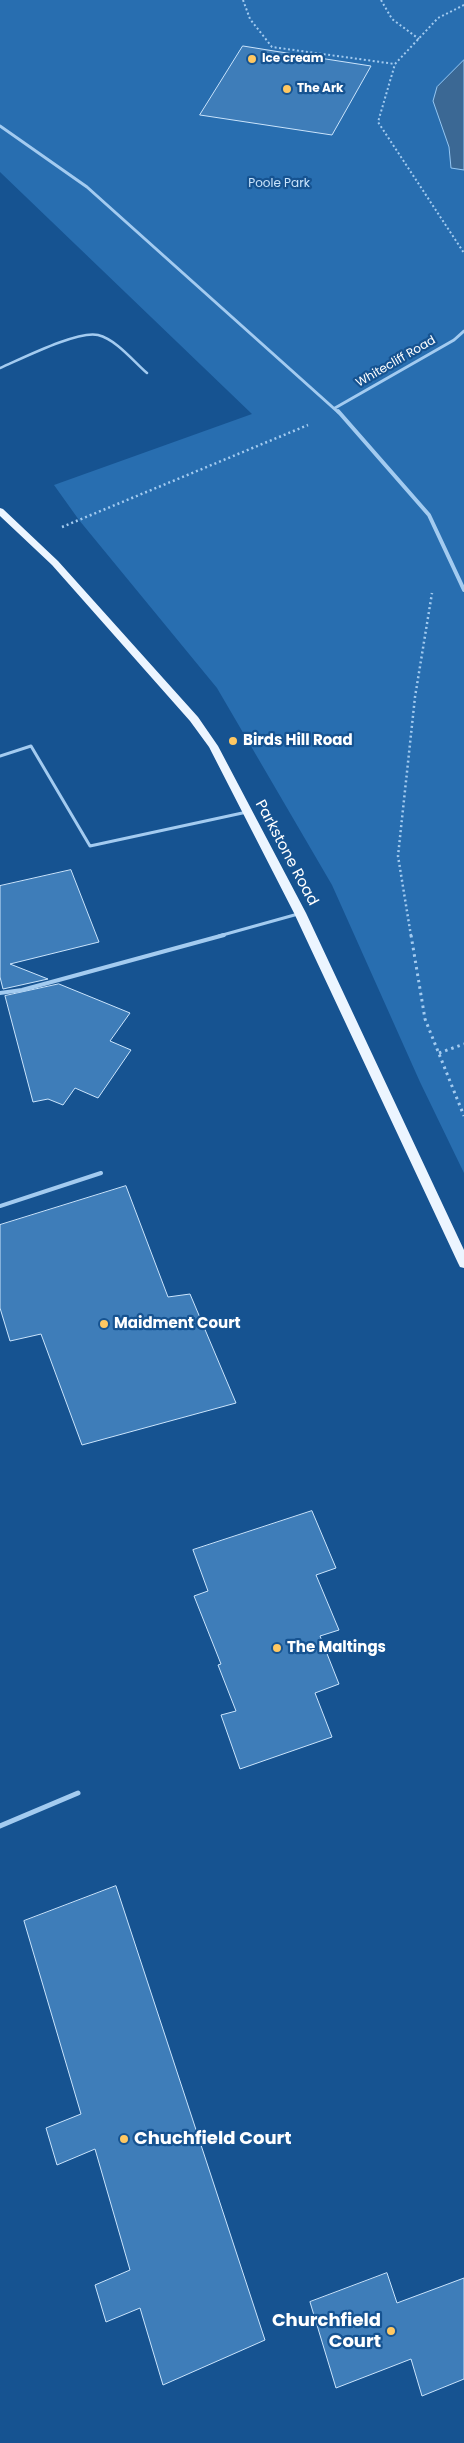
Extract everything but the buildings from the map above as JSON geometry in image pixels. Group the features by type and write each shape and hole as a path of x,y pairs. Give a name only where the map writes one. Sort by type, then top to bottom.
{"main road":[{"name":"Parkstone Road","path":"0,511 55,562 194,719 213,746 300,913 464,1263"}],"street":[{"path":"0,126 87,187 336,408 429,515 464,590"},
{"name":"Whitecliff Road","path":"336,408 454,340 464,331"}],"lane":[{"path":"0,368 74,338 97,335 106,339 147,373"},
{"path":"0,756 31,746 90,846 247,812"},
{"path":"0,993 22,990 300,913"},
{"path":"0,1206 101,1173"},
{"path":"0,1826 78,1793"}],"path":[{"path":"243,0 250,19 272,47 394,64"},
{"path":"382,0 392,19 419,39"},
{"path":"464,5 438,18 394,64 378,122 464,253"},
{"path":"61,527 317,422 336,408"},
{"path":"441,541 415,697 398,856 425,1019 464,1116"},
{"path":"439,1053 464,1044"}],"green space":[{"name":"Poole Park","path":"0,0 464,0 464,1173 420,1082 332,885 217,688 79,520 54,485 252,414 0,172"}],"shaded area":[{"path":"464,60 464,170 451,168 449,147 433,101 437,87"}],"place":[{"name":"Ice cream","path":"252,59"},
{"name":"The Ark","path":"287,89"},
{"name":"Birds Hill Road","path":"233,741"},
{"name":"Maidment Court","path":"104,1324"},
{"name":"The Maltings","path":"277,1648"},
{"name":"Chuchfield Court","path":"124,2139"},
{"name":"Churchfield Court","path":"391,2331"}]}
